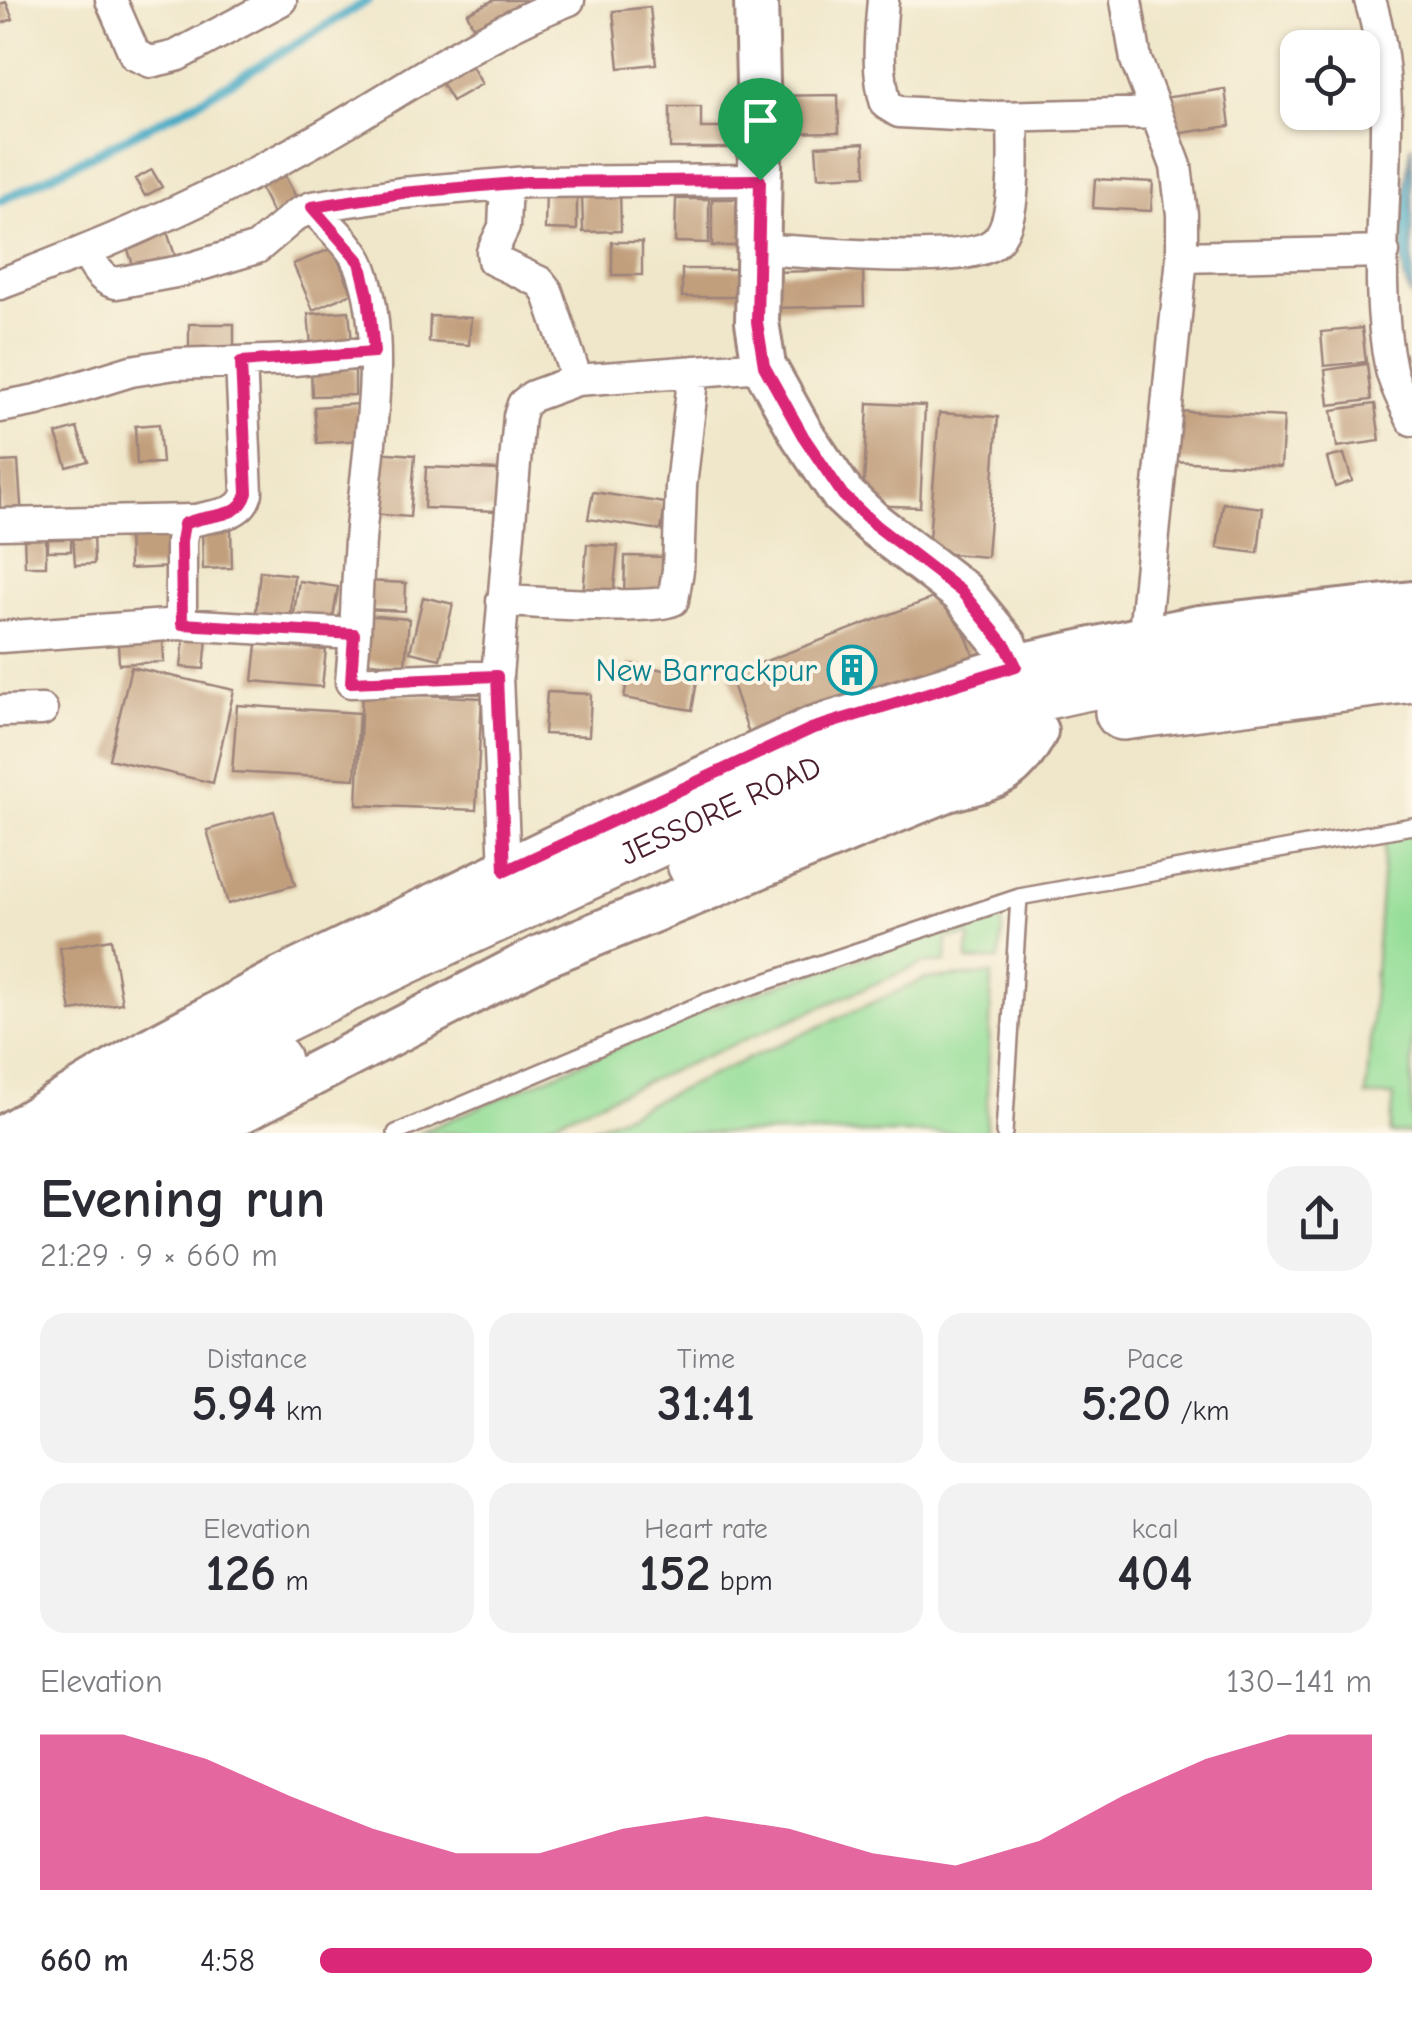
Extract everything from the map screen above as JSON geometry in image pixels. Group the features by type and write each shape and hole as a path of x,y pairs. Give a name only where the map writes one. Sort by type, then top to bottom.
{"highway":[{"name":"JESSORE ROAD","path":"78,1133 186,1064 326,994 843,753 1142,654 1412,635"},
{"path":"147,1133 296,1050 836,799 926,764 1036,731 1156,706 1412,674"}],"street":[{"path":"111,0 135,55 151,62 176,56 281,0"},
{"path":"0,284 86,252 221,190 314,141 436,68 569,0"},
{"path":"756,0 760,180 757,322 764,366 803,436 843,495 875,525 962,592 1006,646 1016,666"},
{"path":"883,0 878,60 886,104 899,112 1014,116 1156,113"},
{"path":"1126,0 1136,60 1176,166 1182,214 1182,257 1142,654"},
{"path":"1370,0 1399,92 1384,252 1385,334 1392,374 1412,420"},
{"path":"757,249 928,256 973,252 994,243 1004,228 1012,194 1014,116"},
{"path":"86,252 107,282 116,283 181,271 257,248 296,215 312,207 402,193 506,184 760,180"},
{"path":"506,184 504,227 492,252 493,260 540,282 577,380"},
{"path":"312,207 360,262 374,352 374,401 351,682 497,676"},
{"path":"1182,257 1384,252"},
{"path":"0,407 132,371 175,364 374,352"},
{"path":"182,624 184,524 237,511 244,504 247,473 241,362"},
{"path":"505,871 497,676 523,404 546,389 577,380 764,366"},
{"path":"502,601 642,604 673,600 694,371"},
{"path":"0,524 194,520"},
{"path":"14,1128 283,978 811,729 1016,666 1142,654 1200,626 1412,604"},
{"path":"0,638 182,624 354,634"},
{"path":"0,712 42,710"},
{"path":"208,1133 540,957 947,790 996,776 1022,759 1036,731"}],"lane":[{"path":"396,1133 708,1001 1018,897 1412,826"},
{"path":"1004,1133 1018,897"}],"green space":[{"path":"1412,833 1412,1133 1390,1133 1394,1096 1366,1096 1385,835"},
{"path":"994,914 1003,925 999,960 967,961 970,936 947,938 946,962 921,964 527,1133 419,1133 706,1009"},
{"path":"992,974 986,1133 583,1133 925,979"}],"water":[{"path":"1412,144 1412,298 1402,266 1401,245"}],"building":[{"path":"494,0 526,0 532,14 479,39 467,13"},
{"path":"6,2 13,19 0,24 0,4"},
{"path":"650,7 656,64 619,68 613,11"},
{"path":"470,63 482,84 452,101 440,81"},
{"path":"1225,89 1230,126 1168,135 1163,98"},
{"path":"838,95 839,132 765,133 765,96"},
{"path":"670,107 701,107 701,128 737,128 737,148 670,148"},
{"path":"864,143 866,175 818,177 816,146"},
{"path":"152,170 162,187 145,196 135,179"},
{"path":"283,172 299,203 274,216 258,184"},
{"path":"1095,179 1153,182 1151,211 1093,208"},
{"path":"546,189 577,189 577,230 545,229"},
{"path":"620,190 621,231 583,232 582,191"},
{"path":"676,199 709,199 709,243 675,242"},
{"path":"712,199 747,199 746,246 712,246"},
{"path":"166,229 178,264 137,277 125,241"},
{"path":"612,242 642,242 642,275 612,275"},
{"path":"333,248 352,293 313,310 293,264"},
{"path":"682,269 746,269 746,297 682,297"},
{"path":"863,270 864,306 772,308 771,272"},
{"path":"349,311 353,352 312,356 308,314"},
{"path":"430,316 471,318 469,345 429,342"},
{"path":"189,324 234,324 234,360 189,360"},
{"path":"1362,328 1366,362 1324,366 1321,332"},
{"path":"1367,364 1371,400 1329,405 1325,370"},
{"path":"355,368 355,395 312,396 311,369"},
{"path":"868,403 925,406 920,507 863,505"},
{"path":"358,404 361,440 317,443 314,407"},
{"path":"1375,404 1380,441 1337,447 1332,410"},
{"path":"1176,411 1284,417 1281,467 1173,461"},
{"path":"939,413 998,417 987,557 928,552"},
{"path":"159,424 162,463 137,464 135,426"},
{"path":"77,428 88,461 67,467 56,434"},
{"path":"375,452 415,455 410,517 370,514"},
{"path":"1344,454 1352,481 1335,487 1327,458"},
{"path":"18,461 22,519 0,521 0,462"},
{"path":"426,467 498,470 497,511 424,508"},
{"path":"593,492 665,503 661,530 588,519"},
{"path":"1223,503 1263,508 1258,553 1217,548"},
{"path":"202,527 231,527 232,568 203,569"},
{"path":"172,528 173,567 129,569 128,529"},
{"path":"48,531 71,531 71,551 48,551"},
{"path":"93,532 94,564 75,565 73,533"},
{"path":"24,534 46,534 46,566 25,566"},
{"path":"587,544 618,546 613,598 583,596"},
{"path":"625,556 667,557 666,600 624,599"},
{"path":"260,571 294,575 290,625 255,622"},
{"path":"299,581 338,587 331,630 292,624"},
{"path":"366,581 406,583 405,611 365,609"},
{"name":"New Barrackpur","path":"949,592 977,664 752,743 729,675"},
{"path":"423,597 453,604 440,659 410,652"},
{"path":"363,615 409,619 405,665 359,661"},
{"path":"184,637 207,639 204,669 181,667"},
{"path":"163,640 164,662 119,664 118,643"},
{"path":"257,644 326,650 322,687 253,681"},
{"path":"630,664 698,676 692,710 624,698"},
{"path":"131,667 234,690 213,783 109,759"},
{"path":"362,692 482,698 476,810 357,805"},
{"path":"547,692 591,694 589,736 544,734"},
{"path":"237,705 359,713 355,779 232,772"},
{"path":"274,811 295,885 228,904 207,830"},
{"path":"111,939 122,1003 71,1011 60,948"}],"waterway":[{"path":"0,201 194,104 369,0"}],"place":[{"name":"New Barrackpur","path":"852,670"}],"route":[{"path":"760,180 757,322 764,366 803,436 843,495 875,525 962,592 1006,646 1016,666 811,729 505,871 497,676 351,682 354,634 182,624 184,524 237,511 247,493 241,362 374,352 360,262 312,207 402,193 527,182 760,180"}]}
